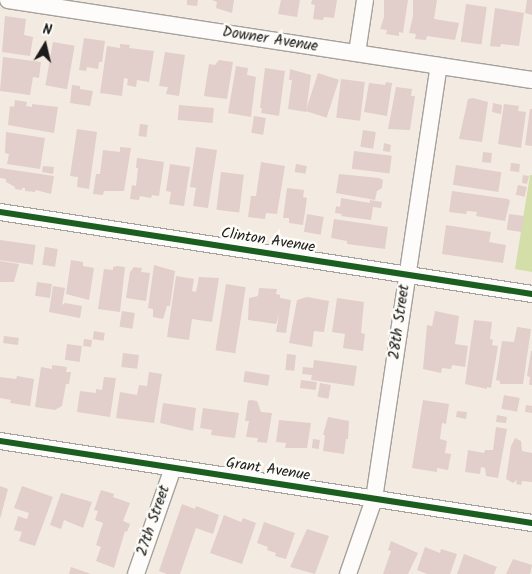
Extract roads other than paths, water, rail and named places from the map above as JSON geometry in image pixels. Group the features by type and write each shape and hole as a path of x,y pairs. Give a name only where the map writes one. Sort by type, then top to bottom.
{"street":[{"name":"Downer Avenue","path":"8,0 532,80"},
{"path":"357,54 365,0"},
{"name":"28th Street","path":"348,574 374,499 406,274 439,66"},
{"name":"Clinton Avenue","path":"0,212 532,294"},
{"name":"Grant Avenue","path":"0,441 532,524"},
{"name":"27th Street","path":"136,574 173,468"}]}
